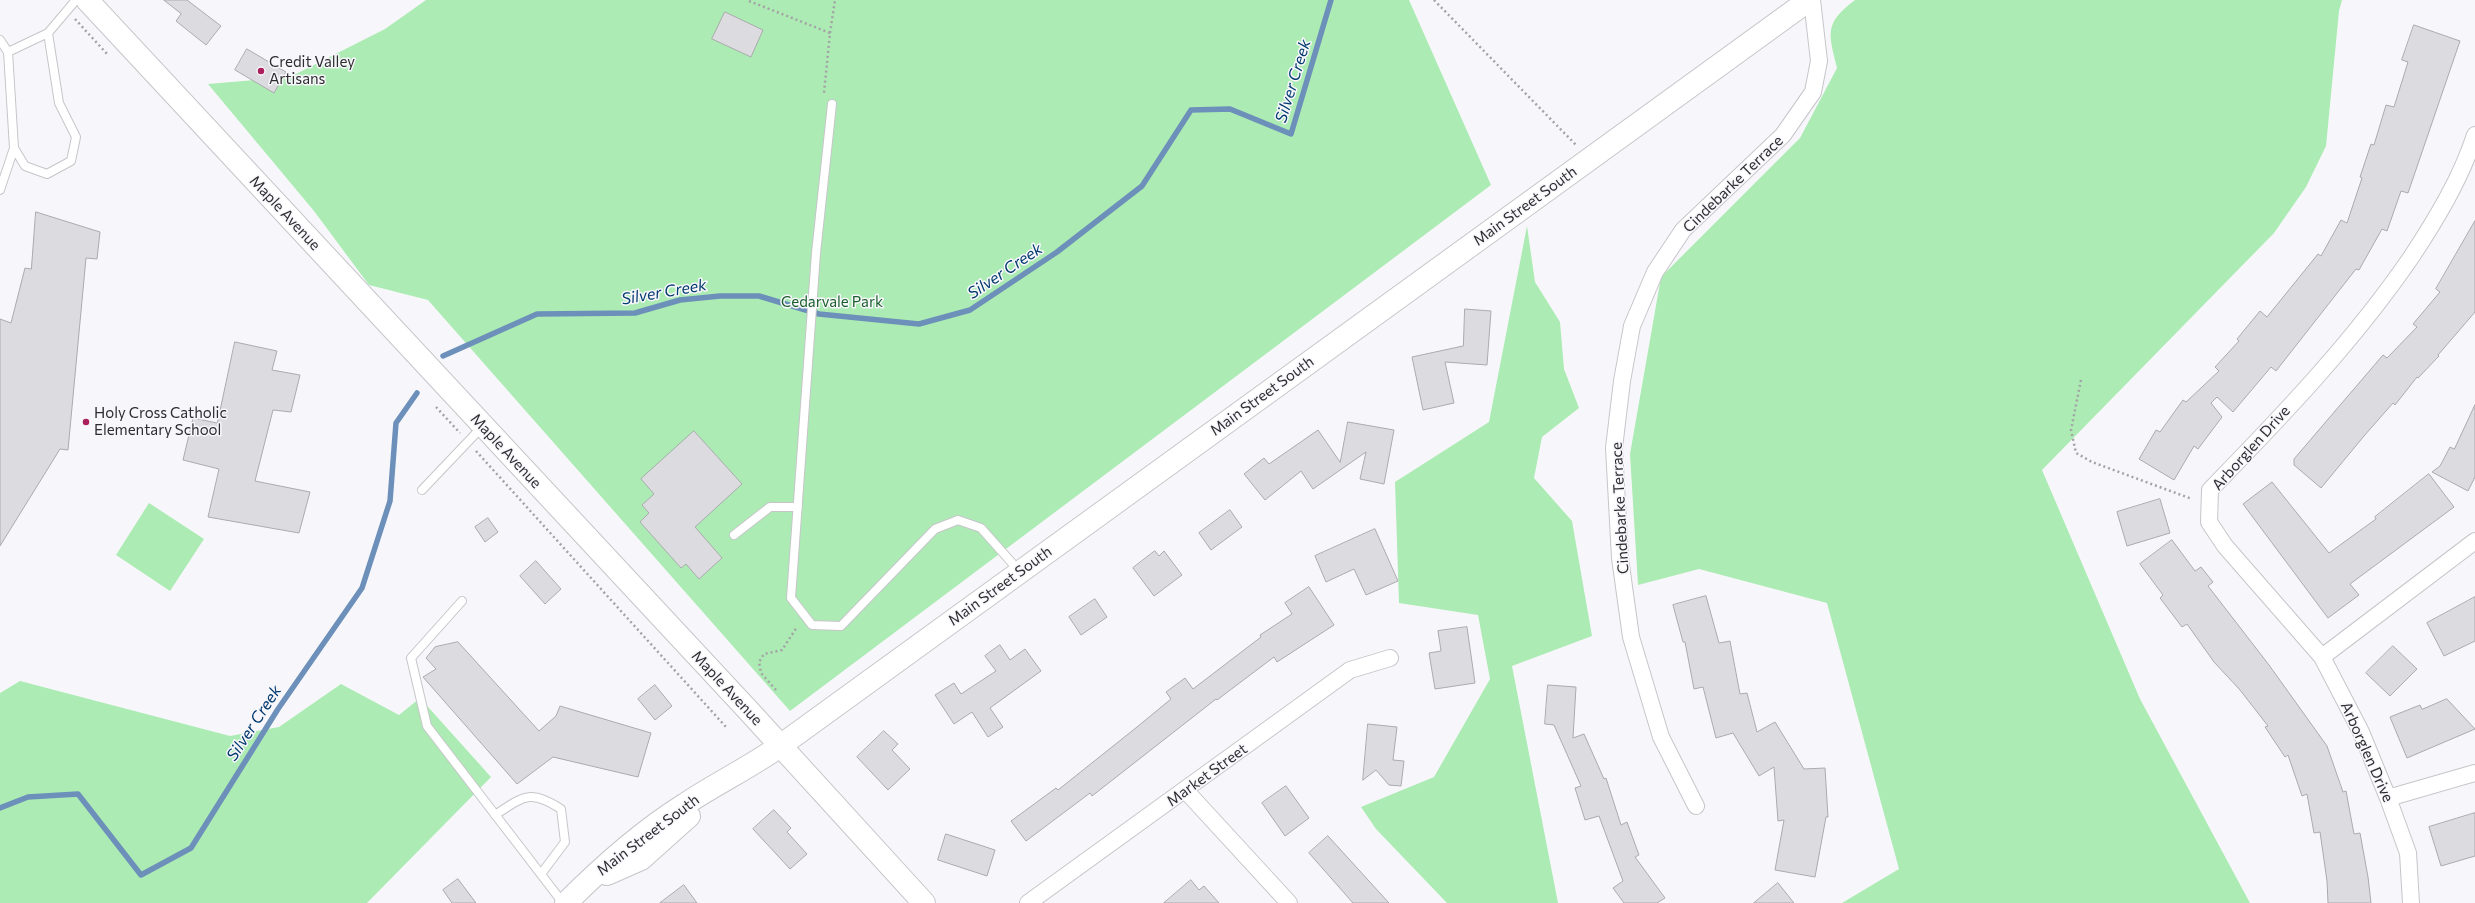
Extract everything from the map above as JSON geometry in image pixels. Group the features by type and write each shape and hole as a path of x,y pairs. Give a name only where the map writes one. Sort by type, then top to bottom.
{"main road":[{"name":"Maple Avenue","path":"87,0 924,903"},
{"name":"Main Street South","path":"566,903 586,883 641,859 694,812 712,788 756,763 780,746 1809,0"}],"street":[{"name":"Cindebarke Terrace","path":"1696,806 1661,737 1631,637 1620,558 1614,448 1622,381 1632,326 1655,272 1683,230 1783,135 1813,92 1819,61 1812,0"},
{"name":"Arborglen Drive","path":"2411,903 2408,853 2388,798 2361,732 2322,657 2225,546 2209,522 2208,504 2210,490 2320,373 2384,296 2435,221 2470,150 2475,135"},
{"path":"2322,657 2475,541"},
{"name":"Market Street","path":"1028,903 1186,791 1350,670 1390,658"},
{"path":"2388,798 2475,773"},
{"path":"1186,791 1289,903"}],"lane":[{"path":"8,52 48,33 76,0"},
{"path":"14,148 25,166 47,174 71,160 76,137 59,103 54,82 48,33"},
{"path":"0,40 8,52 14,148 0,190"},
{"path":"832,104 810,334 792,598 812,625 841,626 935,529 958,520 981,528 1020,572"},
{"path":"422,490 483,426"},
{"path":"734,535 770,507 798,507"},
{"path":"462,601 411,658 426,726 563,903"},
{"path":"495,815 520,798 543,797 561,809 565,842 541,874"}],"path":[{"path":"824,95 835,0"},
{"path":"1434,0 1576,146"},
{"path":"749,1 830,33"},
{"path":"67,11 110,57"},
{"path":"2081,380 2071,430 2076,453 2092,462 2208,504"},
{"path":"430,401 726,726"},
{"path":"776,690 761,672 759,662 764,654 782,650 805,616"}],"green space":[{"name":"Cedarvale Park","path":"426,0 1409,0 1491,185 790,711 428,300 369,285 314,211 208,84 290,77 385,29"},
{"path":"1855,0 2342,0 2339,11 2326,146 2306,187 2274,233 2042,470 2140,699 2250,903 1842,903 1899,869 1827,603 1699,569 1638,585 1630,454 1661,277 1800,138 1837,68 1831,38 1833,23 1845,8"},
{"path":"1527,226 1535,282 1560,322 1564,369 1579,408 1542,437 1534,478 1572,521 1592,636 1512,666 1558,903 1447,903 1376,829 1361,807 1434,777 1490,679 1478,615 1399,603 1395,482 1489,422"},
{"path":"149,503 204,539 170,591 116,555"},
{"path":"20,681 230,736 279,727 341,684 399,715 420,698 491,777 367,903 0,903 0,693"}],"building":[{"path":"164,0 187,0 221,26 206,45 176,21 181,14"},
{"path":"725,12 763,30 751,57 712,39"},
{"path":"2414,25 2460,41 2408,193 2401,191 2387,231 2382,229 2359,270 2356,269 2276,371 2271,367 2233,412 2217,397 2211,403 2222,417 2198,449 2194,446 2174,480 2139,459 2156,430 2160,432 2183,400 2186,402 2219,371 2215,367 2239,341 2237,339 2260,311 2267,317 2318,254 2321,256 2341,220 2347,223 2362,178 2360,177 2371,144 2374,145 2386,105 2394,107 2408,62 2402,60"},
{"path":"247,49 286,72 274,93 235,70"},
{"path":"36,212 100,232 97,259 86,258 68,450 60,449 0,546 0,319 11,323 25,268 31,269"},
{"path":"2475,221 2475,312 2438,355 2439,356 2418,378 2417,377 2395,405 2393,403 2364,436 2321,488 2294,465 2294,459 2383,355 2387,358 2417,327 2413,324 2440,292 2436,289"},
{"path":"1465,309 1491,311 1487,365 1445,362 1454,403 1423,410 1412,357 1463,346"},
{"path":"235,342 277,351 272,370 300,375 291,412 273,410 255,481 310,492 299,533 208,517 219,469 183,460 193,418 217,423"},
{"path":"2475,405 2475,477 2468,491 2432,472 2440,466 2450,447 2454,449"},
{"path":"1348,422 1394,430 1384,484 1360,479 1366,452 1313,489 1301,471 1265,500 1244,474 1264,458 1269,464 1318,430 1340,462"},
{"path":"694,431 742,484 695,527 722,558 699,579 686,564 681,568 640,522 649,513 642,505 654,494 641,479"},
{"path":"2429,474 2454,507 2350,584 2359,595 2328,618 2243,504 2272,482 2329,553 2376,519 2375,517"},
{"path":"2160,499 2170,533 2127,546 2117,512"},
{"path":"1230,510 1242,527 1211,550 1199,533"},
{"path":"488,518 498,532 485,542 475,527"},
{"path":"1375,529 1398,581 1366,595 1354,569 1326,582 1315,556"},
{"path":"2172,540 2195,571 2201,567 2213,582 2208,586 2269,665 2327,746 2343,792 2346,791 2354,834 2360,833 2371,903 2328,903 2327,881 2320,832 2314,833 2307,794 2302,796 2288,755 2285,757 2265,727 2268,726 2240,690 2214,662 2187,624 2182,627 2160,598 2163,595 2140,564"},
{"path":"1155,551 1159,556 1164,551 1182,575 1154,596 1133,568"},
{"path":"536,561 561,589 545,604 520,576"},
{"path":"1309,587 1334,625 1277,662 1274,657 1217,700 1216,699 1092,796 1090,793 1026,841 1011,821 1056,788 1058,790 1137,727 1171,699 1166,692 1185,678 1193,689 1261,637 1260,635 1292,614 1285,603"},
{"path":"1706,596 1719,643 1730,641 1740,694 1747,693 1757,732 1775,722 1804,769 1825,768 1828,817 1826,817 1815,877 1775,870 1784,820 1778,821 1774,767 1759,776 1733,733 1716,738 1703,687 1694,689 1685,642 1683,642 1673,605"},
{"path":"2475,597 2475,641 2444,656 2427,623"},
{"path":"1095,599 1107,617 1081,635 1069,617"},
{"path":"1467,627 1475,683 1435,689 1429,653 1441,651 1438,631"},
{"path":"458,642 539,731 556,716 560,706 651,733 638,777 553,757 517,784 423,677 436,669 426,658 435,647"},
{"path":"1000,645 1010,660 1025,649 1041,671 990,708 1003,727 988,737 972,712 954,724 935,695 954,683 961,694 996,671 985,656"},
{"path":"2393,646 2417,669 2390,696 2366,673"},
{"path":"655,685 672,706 655,720 638,699"},
{"path":"1548,685 1576,687 1573,738 1584,734 1604,779 1606,778 1621,825 1627,822 1639,855 1635,857 1665,898 1657,903 1624,903 1613,888 1623,881 1599,816 1585,820 1575,788 1581,786 1554,725 1545,724"},
{"path":"2447,699 2475,729 2407,758 2390,717 2420,705 2422,709"},
{"path":"1368,724 1397,727 1393,760 1404,761 1401,786 1389,785 1376,770 1363,780"},
{"path":"884,731 898,744 892,750 910,769 888,790 857,757"},
{"path":"1286,786 1309,818 1285,836 1262,803"},
{"path":"774,810 791,828 787,832 807,854 790,869 753,829"},
{"path":"2475,813 2475,856 2441,866 2429,827"},
{"path":"946,834 995,850 987,876 938,860"},
{"path":"1328,836 1389,903 1353,903 1309,853"},
{"path":"458,879 476,903 452,903 443,890"},
{"path":"1191,880 1199,890 1204,886 1219,903 1164,903"},
{"path":"1778,883 1794,903 1754,903"},
{"path":"684,885 697,903 660,903"}],"waterway":[{"name":"Silver Creek","path":"443,356 537,314 635,313 680,300 720,296 759,296 819,314 919,324 970,310 1057,252 1142,186 1191,110 1230,109 1291,134 1331,0"},
{"name":"Silver Creek","path":"0,808 28,797 78,794 141,875 191,848 278,709 362,588 390,501 396,423 417,393"}],"place":[{"name":"Credit Valley Artisans","path":"261,71"},
{"name":"Holy Cross Catholic Elementary School","path":"86,422"}]}
